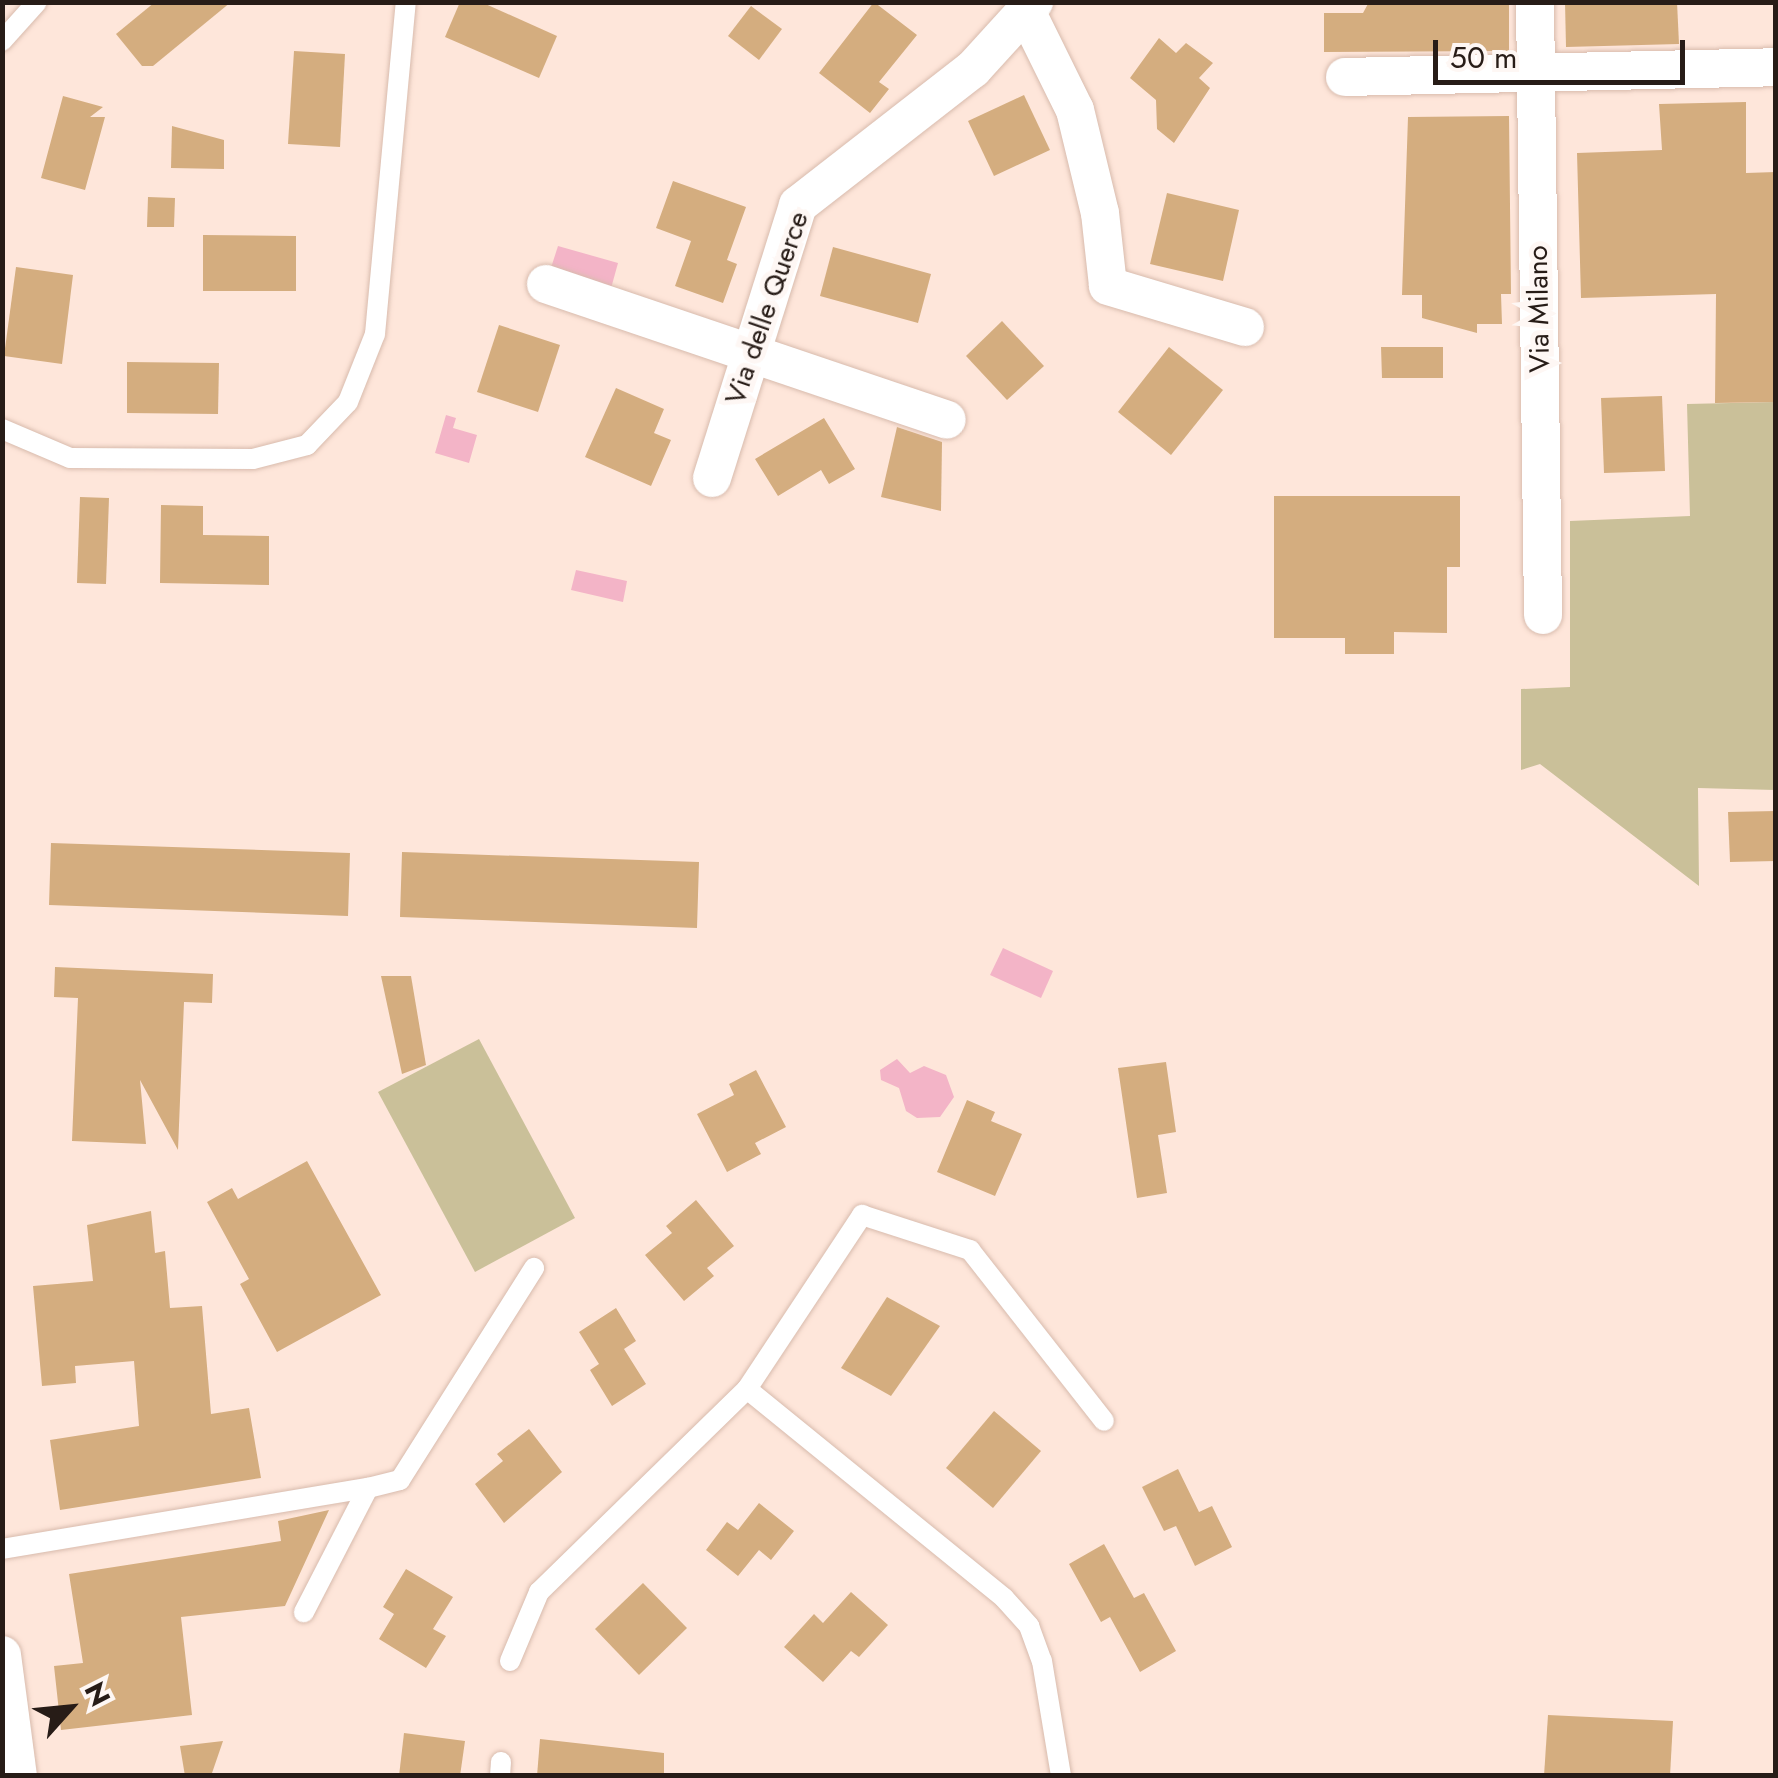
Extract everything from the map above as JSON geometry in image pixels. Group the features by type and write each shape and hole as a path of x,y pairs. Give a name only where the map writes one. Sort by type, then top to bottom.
{"street":[{"name":"Via Milano","path":"1535,2 1543,615"},
{"path":"1030,7 1076,110 1100,213 1108,286 1245,327"},
{"name":"Via delle Querce","path":"712,478 748,350 798,205 972,69 1030,7"},
{"path":"1345,77 1776,68"},
{"path":"546,284 947,420"},
{"path":"2,1655 18,1776"}],"lane":[{"path":"2,41 37,2"},
{"path":"2,429 70,458 253,459 307,445 348,402 375,334 406,2"},
{"path":"510,1661 539,1592 747,1389 862,1215 970,1250 1104,1421"},
{"path":"2,1549 400,1480 534,1268"},
{"path":"747,1389 1004,1598 1028,1626 1042,1661 1061,1776"},
{"path":"304,1612 368,1488"}],"shaded area":[{"path":"558,246 618,263 610,292 549,274"},
{"path":"1775,402 1775,790 1698,788 1699,886 1540,764 1521,770 1521,689 1570,687 1570,521 1690,516 1687,404"},
{"path":"446,415 456,418 453,428 477,435 469,463 435,453"},
{"path":"576,570 627,581 623,602 571,590"},
{"path":"1003,948 1053,971 1041,998 990,975"},
{"path":"479,1039 575,1218 475,1272 378,1092"},
{"path":"897,1059 910,1073 924,1066 946,1075 954,1097 940,1117 917,1118 906,1111 899,1088 881,1080 880,1070"}],"building":[{"path":"155,2 231,2 153,66 142,66 116,34"},
{"path":"460,2 481,2 557,36 539,78 445,37"},
{"path":"874,2 917,35 879,82 889,89 870,113 819,73"},
{"path":"1369,2 1509,2 1509,51 1324,52 1324,13 1363,13"},
{"path":"1565,2 1677,2 1679,44 1566,47"},
{"path":"751,6 782,29 759,60 728,36"},
{"path":"1159,38 1176,53 1186,43 1213,63 1199,78 1210,88 1174,143 1157,129 1156,100 1130,78"},
{"path":"294,51 345,54 340,147 288,144"},
{"path":"1024,95 1050,150 994,176 968,121"},
{"path":"63,96 103,107 90,117 105,117 85,190 41,178"},
{"path":"1746,102 1746,173 1776,172 1776,402 1715,403 1716,294 1581,298 1577,153 1662,150 1659,104"},
{"path":"1509,116 1511,294 1501,294 1502,324 1477,324 1477,333 1422,318 1422,295 1402,295 1408,117"},
{"path":"172,126 224,140 224,169 171,168"},
{"path":"673,181 746,207 727,260 737,264 723,303 675,286 691,241 656,228"},
{"path":"1167,193 1239,210 1223,281 1150,264"},
{"path":"148,197 175,198 174,227 147,227"},
{"path":"203,235 296,236 296,291 203,291"},
{"path":"833,247 931,274 918,323 820,296"},
{"path":"16,267 73,275 62,364 4,356"},
{"path":"1002,321 1044,366 1007,400 966,356"},
{"path":"499,325 560,345 538,412 477,392"},
{"path":"1169,347 1223,390 1171,455 1118,412"},
{"path":"1381,347 1443,347 1443,378 1382,378"},
{"path":"127,362 219,363 218,414 127,413"},
{"path":"616,388 664,409 654,433 671,440 651,486 585,457"},
{"path":"1662,396 1665,471 1604,473 1601,398"},
{"path":"824,418 855,469 829,484 821,470 778,496 755,459"},
{"path":"897,427 942,442 941,511 881,497"},
{"path":"1274,496 1460,496 1460,567 1447,567 1447,633 1394,632 1394,654 1345,654 1345,638 1274,638"},
{"path":"80,497 109,498 106,584 77,583"},
{"path":"161,505 203,506 203,535 269,536 269,585 160,583"},
{"path":"1776,811 1776,861 1730,862 1728,812"},
{"path":"51,843 350,853 348,916 49,905"},
{"path":"402,852 699,862 697,928 400,917"},
{"path":"55,967 213,974 212,1003 184,1002 178,1150 140,1080 146,1144 72,1141 78,998 54,997"},
{"path":"381,976 411,976 426,1065 402,1074"},
{"path":"1166,1062 1176,1132 1158,1135 1167,1193 1137,1198 1118,1068"},
{"path":"756,1070 786,1127 755,1143 761,1154 727,1172 697,1114 734,1095 729,1084"},
{"path":"967,1100 995,1112 991,1121 1022,1134 995,1196 937,1172"},
{"path":"307,1161 381,1295 277,1352 240,1284 249,1279 207,1202 232,1188 238,1199"},
{"path":"696,1200 734,1246 707,1268 714,1276 684,1301 645,1255 672,1233 666,1226"},
{"path":"151,1211 155,1253 165,1251 170,1308 202,1306 211,1414 249,1408 261,1478 60,1510 50,1440 139,1426 134,1361 75,1366 76,1383 42,1386 33,1286 93,1281 87,1225"},
{"path":"887,1297 940,1326 891,1396 841,1368"},
{"path":"616,1308 636,1341 624,1349 646,1384 612,1406 590,1370 599,1364 579,1332"},
{"path":"994,1411 1041,1451 993,1508 946,1468"},
{"path":"529,1429 562,1472 504,1523 475,1484 503,1461 497,1454"},
{"path":"1178,1469 1199,1512 1212,1506 1232,1547 1195,1566 1176,1526 1164,1531 1142,1487"},
{"path":"759,1503 794,1531 771,1560 759,1550 738,1576 706,1550 727,1522 738,1530"},
{"path":"329,1510 285,1606 181,1617 192,1715 61,1730 54,1666 83,1663 69,1574 281,1541 278,1521"},
{"path":"1104,1544 1134,1598 1144,1593 1176,1651 1140,1672 1110,1617 1101,1622 1069,1564"},
{"path":"406,1569 453,1597 433,1629 446,1636 426,1668 379,1639 394,1614 383,1607"},
{"path":"643,1583 687,1628 639,1675 595,1629"},
{"path":"851,1592 888,1625 859,1657 851,1651 823,1682 784,1647 814,1614 823,1623"},
{"path":"1548,1715 1673,1721 1670,1776 1544,1776"},
{"path":"404,1733 465,1741 460,1776 399,1776"},
{"path":"540,1739 664,1753 664,1776 537,1776"},
{"path":"223,1741 211,1776 185,1776 180,1746"}]}
